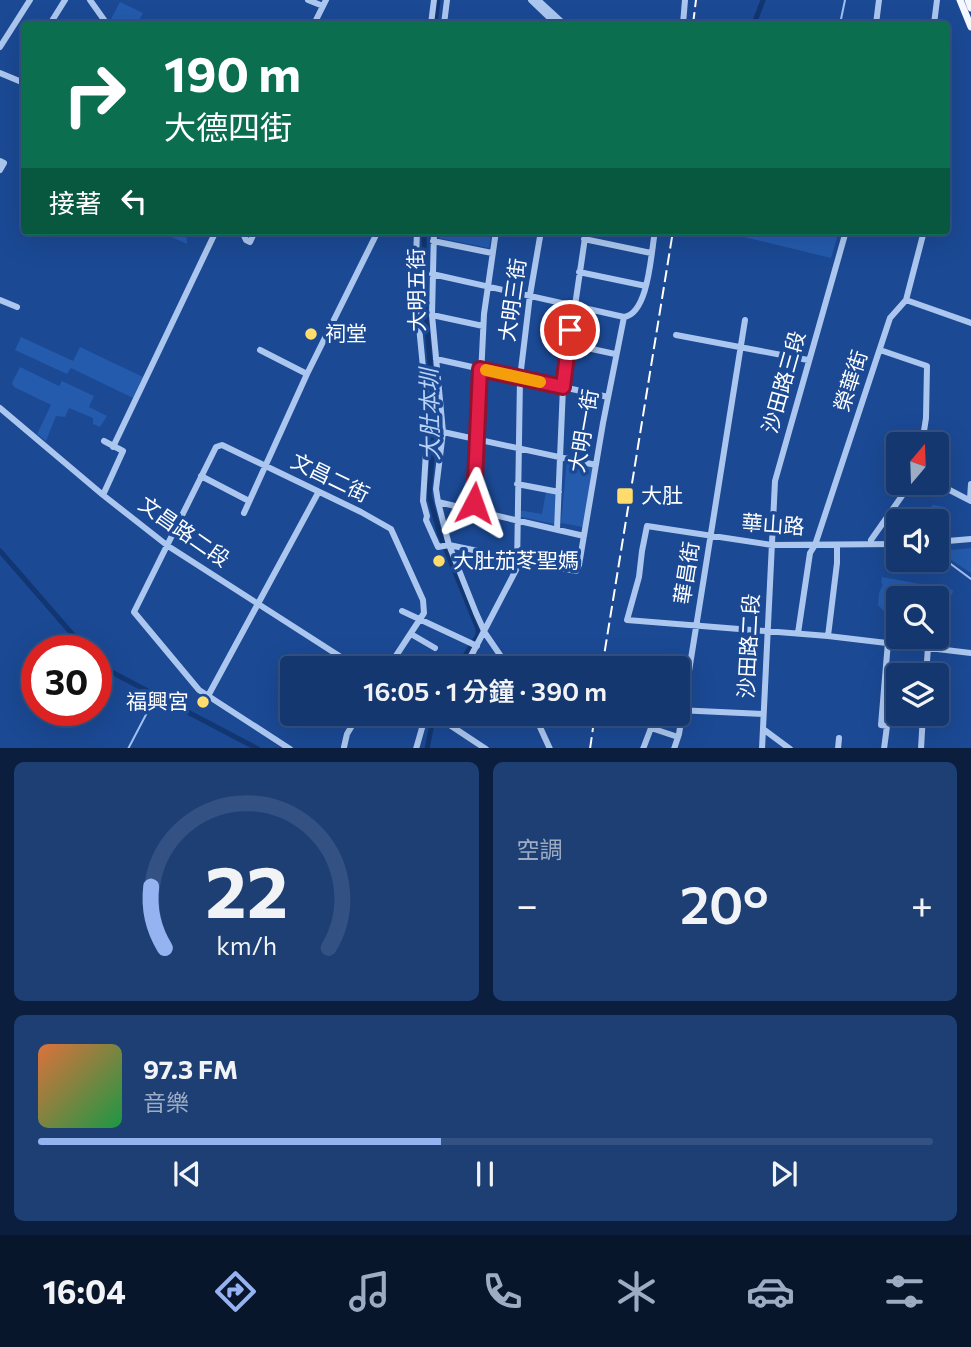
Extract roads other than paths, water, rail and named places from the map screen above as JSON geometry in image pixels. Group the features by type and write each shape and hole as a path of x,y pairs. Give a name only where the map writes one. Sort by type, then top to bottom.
{"main road":[{"path":"960,0 971,27"},
{"path":"968,0 971,8"}],"street":[{"path":"0,47 30,0"},
{"path":"52,21 65,0"},
{"path":"90,0 105,21"},
{"path":"308,0 325,3 316,21"},
{"path":"431,21 434,0"},
{"path":"444,21 447,0"},
{"path":"529,0 547,21"},
{"path":"529,0 553,21"},
{"path":"538,0 561,21"},
{"path":"545,0 567,21"},
{"path":"683,21 685,0"},
{"path":"876,21 879,0"},
{"path":"934,21 937,0"},
{"path":"0,73 21,82"},
{"path":"0,161 4,163 0,170"},
{"path":"113,447 214,235"},
{"path":"244,235 250,242 253,235"},
{"path":"244,513 307,374 376,235"},
{"path":"417,235 415,285 428,419 424,501 426,520 439,547 449,545 517,559"},
{"path":"471,510 474,503 483,327 495,235"},
{"name":"大明三街","path":"471,656 517,568 520,378 540,235"},
{"path":"557,530 563,387 585,235 651,253"},
{"name":"大明一街","path":"517,559 571,571 576,571 579,565 615,354 624,317 633,313 646,286 654,235"},
{"name":"沙田路三段","path":"772,545 775,481 845,235"},
{"name":"榮華街","path":"797,633 810,553 815,545 890,318 906,300 923,235"},
{"path":"433,236 492,253"},
{"name":"大明五街","path":"433,236 432,315 443,432 436,489 449,545 485,633 501,656"},
{"path":"579,272 646,286"},
{"path":"432,274 624,317"},
{"path":"0,300 17,307"},
{"path":"906,300 971,323"},
{"path":"432,315 483,327"},
{"name":"華昌街","path":"690,658 729,432 745,320"},
{"path":"676,335 808,360"},
{"path":"569,344 615,354"},
{"path":"880,349 927,366 923,432"},
{"path":"260,351 307,374"},
{"path":"436,359 608,397"},
{"name":"文昌路二段","path":"0,408 103,495 168,545 339,656"},
{"path":"443,432 596,465"},
{"path":"103,495 123,452 104,440"},
{"name":"文昌二街","path":"208,696 190,682 134,612 219,444 391,529 423,600 424,613 421,621"},
{"path":"201,477 249,500"},
{"path":"517,484 559,492"},
{"path":"949,489 970,500 971,484"},
{"path":"290,748 208,696 318,493"},
{"path":"871,540 903,495"},
{"path":"439,502 584,536"},
{"name":"華山路","path":"696,627 627,620 639,577 647,526 772,545 886,544"},
{"path":"949,541 971,539"},
{"name":"沙田路二段","path":"762,748 772,545"},
{"path":"828,636 837,545"},
{"path":"402,611 477,646"},
{"path":"397,656 421,621"},
{"path":"696,627 886,642"},
{"path":"411,634 435,648"},
{"path":"884,748 887,726 881,725 887,649"},
{"path":"942,649 971,653"},
{"path":"690,710 763,714"},
{"path":"344,747 352,726"},
{"path":"416,748 422,726"},
{"path":"451,726 486,748"},
{"path":"540,726 550,748"},
{"name":"華昌街","path":"674,748 679,726"},
{"path":"921,748 922,726"},
{"path":"643,748 652,727 678,737"},
{"path":"763,729 790,748"},
{"path":"838,748 839,738"},
{"path":"469,748 472,740"}],"waterway":[{"name":"大肚本圳","path":"435,21 438,0"},
{"path":"755,21 763,0"},
{"path":"841,21 845,0"},
{"name":"大肚本圳","path":"424,235 425,306 435,418 429,495 440,535 478,629 478,635 465,656"},
{"path":"0,551 73,635"},
{"path":"949,563 971,579"},
{"path":"112,672 256,748"},
{"path":"129,748 150,707"},
{"name":"大肚本圳","path":"427,748 432,726"}],"railway":[{"path":"693,21 696,0"},
{"path":"604,656 672,235"},
{"path":"590,748 593,726"}],"place":[{"name":"祠堂","path":"311,334"},
{"name":"大肚","path":"625,496"},
{"name":"大肚茄苳聖媽","path":"439,561"},
{"name":"福興宮","path":"203,702"}]}
